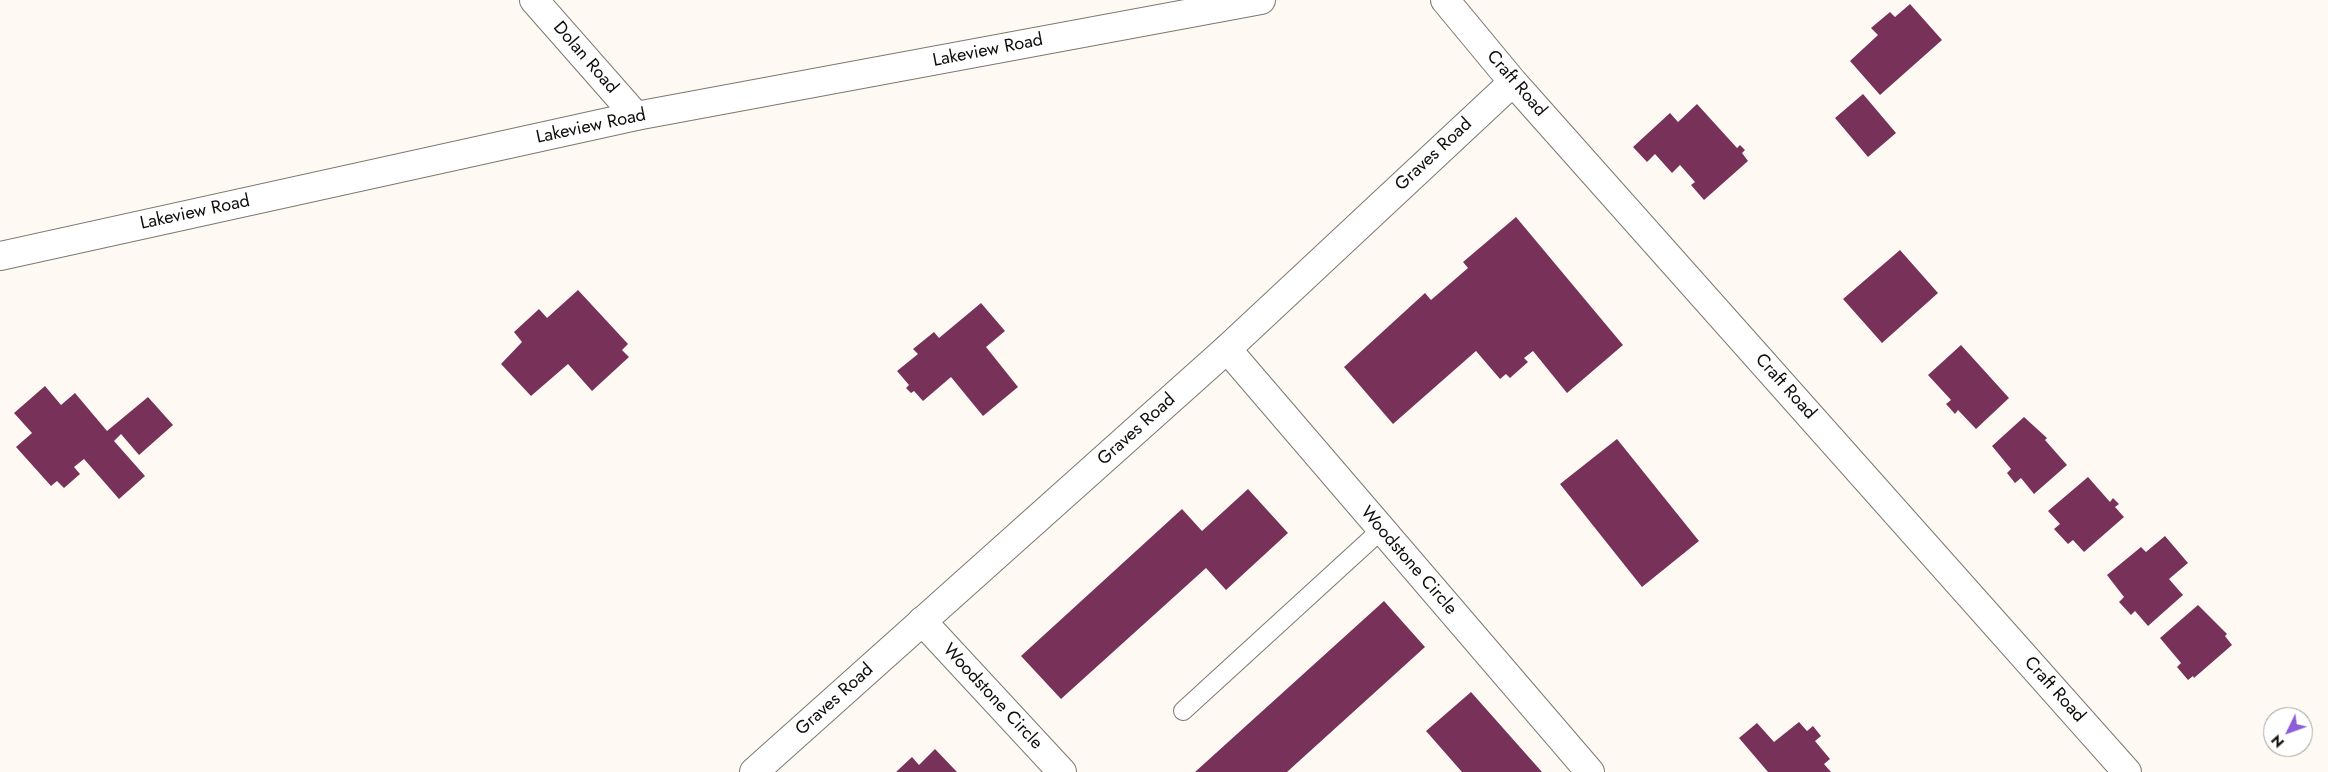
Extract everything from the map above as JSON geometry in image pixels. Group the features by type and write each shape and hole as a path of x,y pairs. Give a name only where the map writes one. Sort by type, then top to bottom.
{"street":[{"name":"Dolan Road","path":"534,0 636,116"},
{"name":"Lakeview Road","path":"0,256 636,116 1193,7 1261,0"},
{"name":"Craft Road","path":"1445,0 1513,82 2127,772"},
{"name":"Graves Road","path":"754,772 1227,349 1513,82"},
{"name":"Woodstone Circle","path":"1227,349 1590,772"},
{"name":"Woodstone Circle","path":"922,621 1062,772"}],"lane":[{"path":"1182,711 1381,530"}],"building":[{"path":"1910,4 1942,40 1880,95 1850,61 1878,35 1871,28 1890,12 1895,17"},
{"path":"1863,94 1896,133 1868,157 1835,118"},
{"path":"1697,104 1737,148 1740,145 1745,150 1742,153 1748,161 1704,200 1691,185 1695,182 1680,165 1672,173 1655,154 1647,162 1633,147 1670,113 1678,122"},
{"path":"1516,217 1623,345 1567,393 1533,351 1524,358 1528,362 1510,378 1506,374 1500,379 1476,351 1393,424 1344,367 1425,293 1431,300 1468,268 1463,262"},
{"path":"1900,250 1938,293 1882,343 1843,299"},
{"path":"578,290 628,344 622,350 629,357 592,391 568,364 531,396 501,364 522,342 514,332 539,309 547,318"},
{"path":"981,303 1005,331 986,347 1018,387 983,416 951,377 923,401 914,391 911,393 906,388 909,385 897,371 918,354 913,349 934,332 939,338"},
{"path":"1961,345 2009,398 1976,429 1958,410 1955,414 1946,404 1951,400 1928,375"},
{"path":"45,386 61,405 75,393 107,431 148,397 173,425 139,455 121,434 114,441 145,476 119,499 84,459 74,467 80,474 64,488 57,481 51,486 16,447 32,433 14,413"},
{"path":"2024,417 2047,438 2045,440 2067,465 2034,494 2021,478 2015,483 2007,473 2011,469 1992,446"},
{"path":"1617,439 1699,541 1642,587 1560,484"},
{"path":"2088,477 2110,502 2113,498 2119,504 2115,507 2124,517 2084,552 2073,540 2068,544 2054,529 2060,524 2048,511"},
{"path":"1248,489 1288,533 1226,590 1206,568 1061,699 1021,656 1182,509 1202,531"},
{"path":"2165,536 2188,563 2169,579 2183,595 2148,626 2135,611 2131,615 2119,602 2124,597 2107,575 2141,547 2146,552"},
{"path":"1384,601 1425,647 1287,772 1195,772"},
{"path":"2198,605 2227,634 2225,636 2232,645 2194,678 2193,676 2188,680 2177,667 2181,663 2160,638"},
{"path":"1471,692 1542,772 1462,772 1426,731"},
{"path":"1799,722 1807,731 1813,726 1821,736 1815,741 1830,759 1824,764 1831,772 1768,772 1739,738 1757,723 1774,742"},
{"path":"935,749 957,772 896,772 912,757 919,765"}]}
